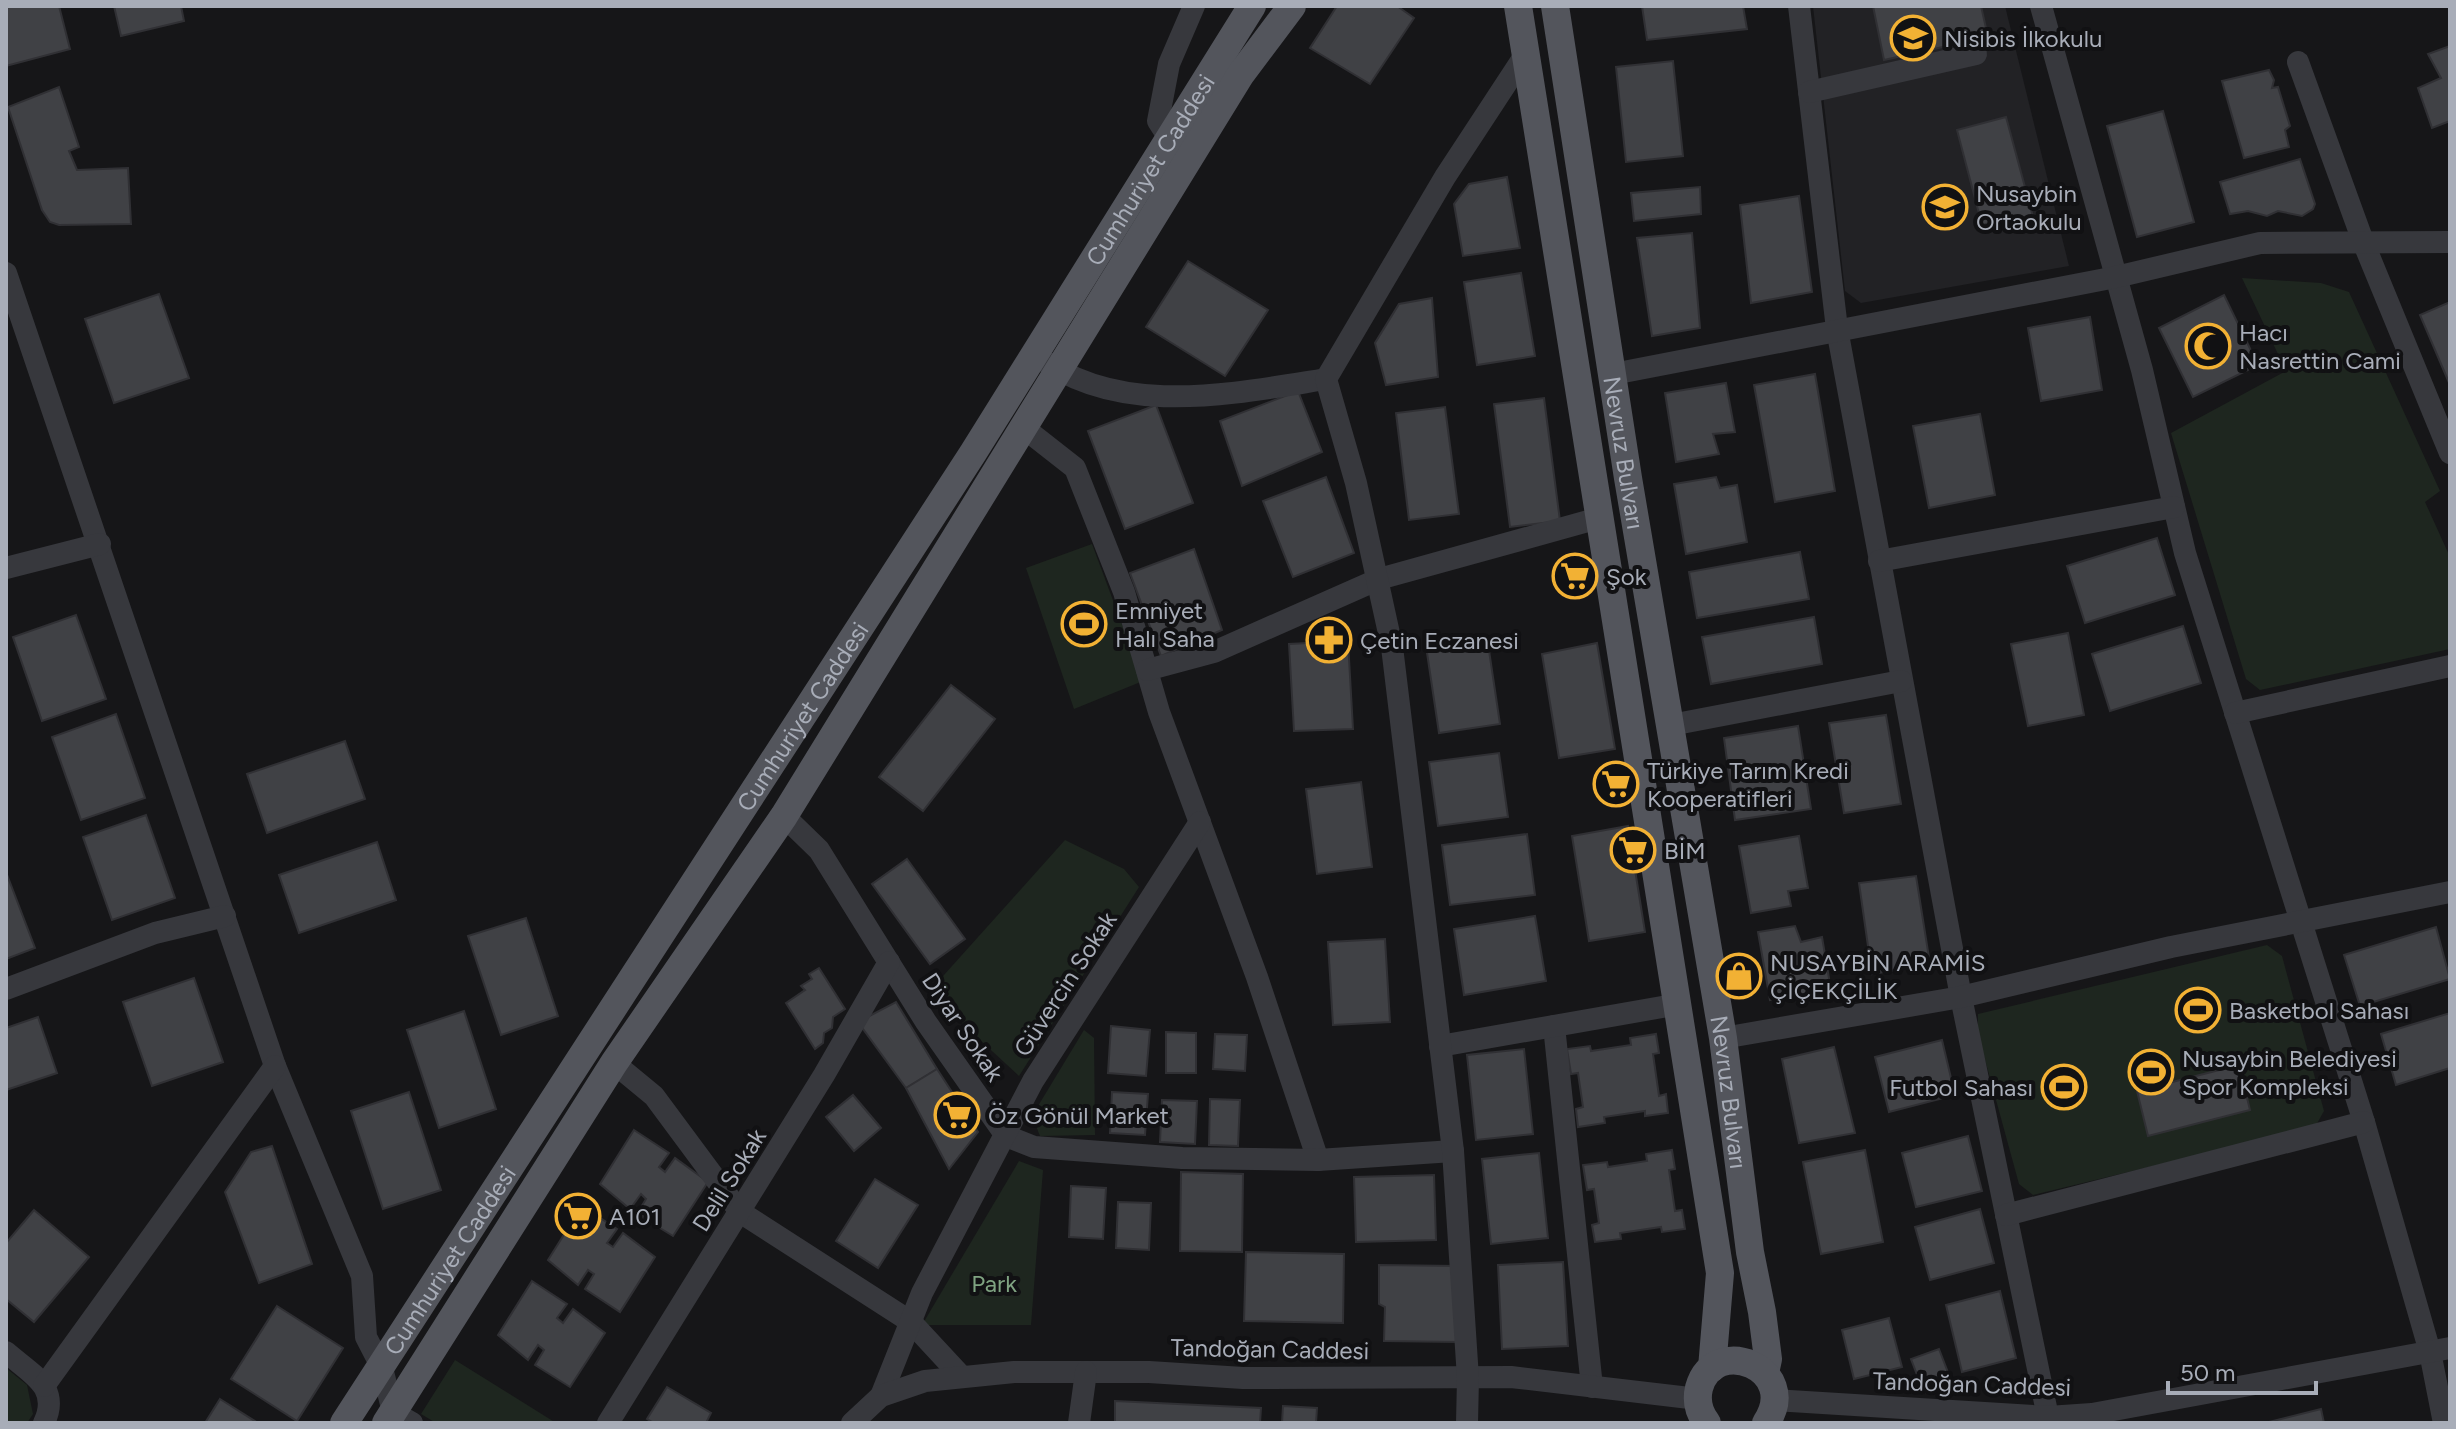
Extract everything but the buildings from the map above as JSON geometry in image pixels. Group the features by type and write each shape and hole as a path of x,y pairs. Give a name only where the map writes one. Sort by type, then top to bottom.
{"main road":[{"name":"Cumhuriyet Caddesi","path":"344,1423 620,992 755,792 965,467 1252,6"},
{"path":"397,1419 614,1063 784,816 1241,74 1292,6"},
{"name":"Nevruz Bulvarı","path":"1518,6 1720,1273 1712,1368 1702,1381 1702,1415"},
{"name":"Nevruz Bulvarı","path":"1555,6 1723,1038 1750,1252 1768,1359 1765,1373 1770,1411"},
{"path":"1712,1368 1731,1360 1744,1361 1765,1373"}],"street":[{"path":"1169,138 1158,121 1166,79 1194,6"},
{"path":"1799,6 1837,329 1961,997 2048,1417"},
{"path":"2041,6 2116,277 2174,507 2235,713 2364,1122 2440,1350 2444,1423"},
{"path":"1467,1423 1468,1378 1453,1151 1392,647 1379,579 1326,379 1445,177 1527,52"},
{"path":"1809,92 1976,54"},
{"path":"2298,62 2364,244 2450,453"},
{"path":"1613,374 2116,277 2260,243 2450,242"},
{"path":"6,273 275,1066 362,1276 366,1337 382,1368 397,1419"},
{"path":"1034,353 1058,372 1107,391 1175,397 1326,379"},
{"path":"1024,428 1075,468 1124,592 1147,670 1257,977 1318,1160"},
{"path":"1879,561 2174,507"},
{"path":"1147,670 1214,652 1379,579 1599,518"},
{"path":"6,568 100,544"},
{"path":"2235,713 2450,666"},
{"path":"1671,725 1901,681"},
{"name":"Diyar Sokak","path":"784,816 819,850 889,962 1006,1136"},
{"name":"Güvercin Sokak","path":"881,1396 911,1322 1033,1081 1200,822"},
{"path":"1723,1038 1961,997 2301,920 2450,892"},
{"path":"6,989 155,933 225,916"},
{"name":"Delil Sokak","path":"608,1423 740,1212 889,962"},
{"path":"1440,1046 1679,1004"},
{"path":"1554,1026 1592,1387"},
{"path":"614,1063 654,1096 740,1212 911,1322 962,1377"},
{"path":"44,1386 275,1066"},
{"path":"2006,1215 2364,1122"},
{"path":"1006,1136 1034,1147 1153,1156 1318,1160 1453,1151"},
{"name":"Tandoğan Caddesi","path":"1770,1411 2093,1418 2440,1350"},
{"path":"6,1352 44,1386 50,1409 44,1423"},
{"name":"Tandoğan Caddesi","path":"852,1423 881,1396 925,1381 1014,1372 1243,1378 1511,1377 1592,1387 1702,1415"},
{"path":"1079,1423 1086,1372"}],"shaded area":[{"name":"Nusaybin Ortaokulu","path":"1813,6 2005,6 2069,266 1861,303 1845,291"}],"green space":[{"path":"2242,278 2321,283 2349,292 2440,491 2425,502 2450,557 2450,649 2260,690 2246,679 2171,433 2286,371"},
{"name":"Emniyet Halı Saha","path":"1092,544 1143,681 1074,709 1026,568"},
{"path":"1065,840 1124,869 1139,887 1019,1076 952,1014 935,985"},
{"name":"Nusaybin Belediyesi Spor Kompleksi","path":"2267,945 2282,956 2324,1111 2315,1127 2033,1195 2019,1184 1978,1034 1978,1014"},
{"path":"1084,1030 1094,1038 1095,1135 1040,1136 1032,1116"},
{"name":"Park","path":"1019,1161 1043,1170 1031,1325 922,1325"},
{"path":"455,1360 556,1423 436,1423 421,1414"},
{"path":"6,1368 27,1385 33,1414 27,1423 6,1423"}],"place":[{"name":"Nisibis İlkokulu","path":"1913,38"},
{"name":"Nusaybin Ortaokulu","path":"1945,207"},
{"name":"Hacı Nasrettin Cami","path":"2208,346"},
{"name":"Şok","path":"1575,576"},
{"name":"Emniyet Halı Saha","path":"1084,624"},
{"name":"Çetin Eczanesi","path":"1329,640"},
{"name":"Türkiye Tarım Kredi Kooperatifleri","path":"1616,784"},
{"name":"BİM","path":"1633,850"},
{"name":"NUSAYBİN ARAMİS ÇİÇEKÇİLİK","path":"1739,976"},
{"name":"Basketbol Sahası","path":"2198,1010"},
{"name":"Nusaybin Belediyesi Spor Kompleksi","path":"2151,1072"},
{"name":"Futbol Sahası","path":"2064,1087"},
{"name":"Öz Gönül Market","path":"957,1115"},
{"name":"A101","path":"578,1216"}]}
